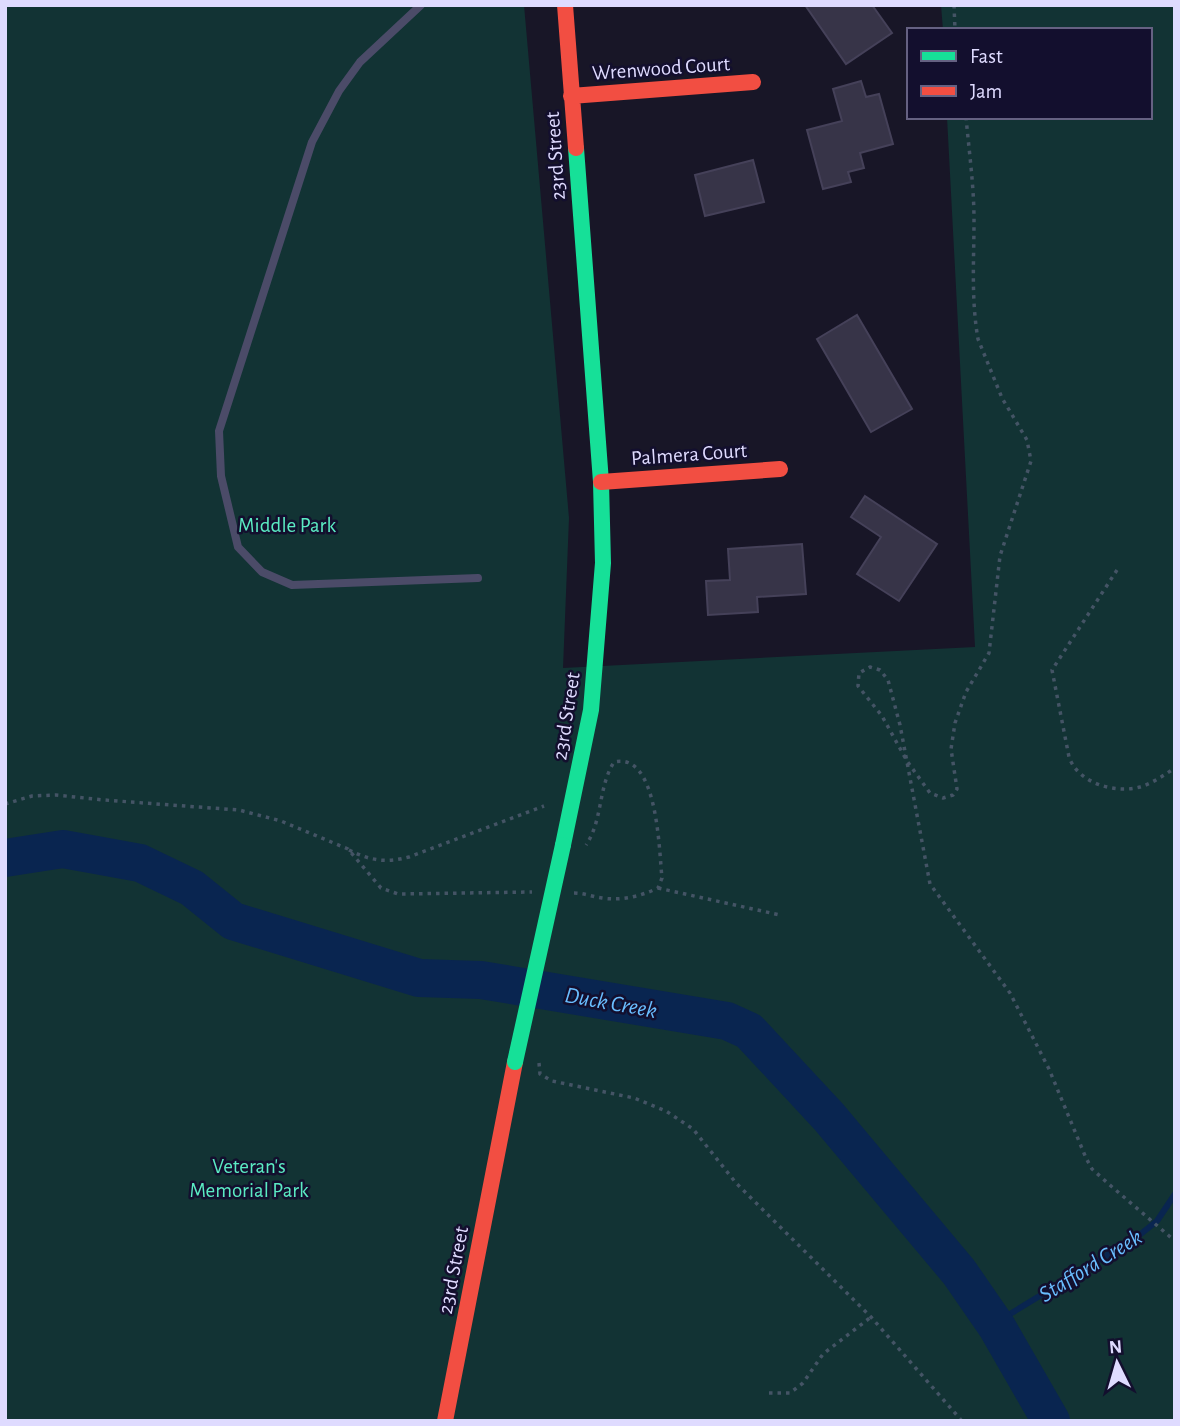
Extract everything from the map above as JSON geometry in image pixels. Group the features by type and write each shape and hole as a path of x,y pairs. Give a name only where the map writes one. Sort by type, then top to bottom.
{"street":[{"name":"23rd Street","path":"445,1421 515,1062 591,710 603,563 601,482 565,5"},
{"name":"Wrenwood Court","path":"571,96 754,82"},
{"name":"Palmera Court","path":"601,482 780,469"}],"lane":[{"path":"421,5 360,62 339,91 312,142 219,431 221,476 238,547 262,572 292,585 478,578"}],"path":[{"path":"954,5 955,28"},
{"path":"966,119 974,217 974,307 978,339 1002,398 1027,440 1031,461 1000,556 989,653 966,692 955,723 951,749 957,789 953,794 943,798 930,793 908,761 882,716 858,686 859,673 864,669 875,668 888,680 908,761 930,884 998,973 1015,1001 1049,1069 1079,1145 1092,1169 1175,1241"},
{"path":"1117,570 1052,670 1069,757 1074,769 1080,774 1095,783 1112,788 1144,786 1175,768"},
{"path":"582,851 593,835 607,772 614,762 623,760 631,763 652,793 662,878 658,888"},
{"path":"5,804 32,796 56,795 239,810 281,821 367,859 388,862 409,857 544,806"},
{"path":"348,849 381,888 398,894 536,892"},
{"path":"571,893 624,898 658,888 780,915"},
{"path":"538,1061 541,1074 552,1081 634,1098 666,1111 693,1129 736,1183 871,1317 962,1421"},
{"path":"769,1393 790,1393 803,1382 823,1354 871,1317"}],"green space":[{"path":"5,5 524,5 569,518 563,668 975,647 947,119 1152,119 1152,28 943,28 941,5 1175,5 1175,1421 5,1421"}],"building":[{"path":"805,5 872,5 892,33 846,64"},
{"path":"861,81 866,97 879,94 893,144 860,153 864,168 848,172 851,182 823,189 807,130 842,121 833,89"},
{"path":"753,160 764,202 705,216 695,175"},
{"path":"857,315 912,409 871,432 817,339"},
{"path":"865,496 937,544 899,601 857,574 881,537 851,517"},
{"path":"802,544 806,594 757,597 758,612 708,615 706,581 730,580 728,549"}],"waterway":[{"name":"Duck Creek","path":"5,858 63,849 140,863 192,888 233,921 419,978 481,980 727,1021 749,1031 829,1117 959,1272 997,1327 1051,1421"},
{"name":"Stafford Creek","path":"997,1327 1010,1314 1137,1237 1157,1221 1175,1194"}],"traffic: fast":[{"path":"563,845 591,710 603,563 601,482 576,148"},
{"path":"515,1062 563,845"}],"traffic: jam":[{"path":"565,5 576,148"},
{"path":"571,96 753,82"},
{"path":"601,482 780,469"},
{"path":"445,1421 515,1062"}],"park label":[{"name":"Middle Park","path":"287,525"},
{"name":"Veteran's Memorial Park","path":"249,1178"}]}
